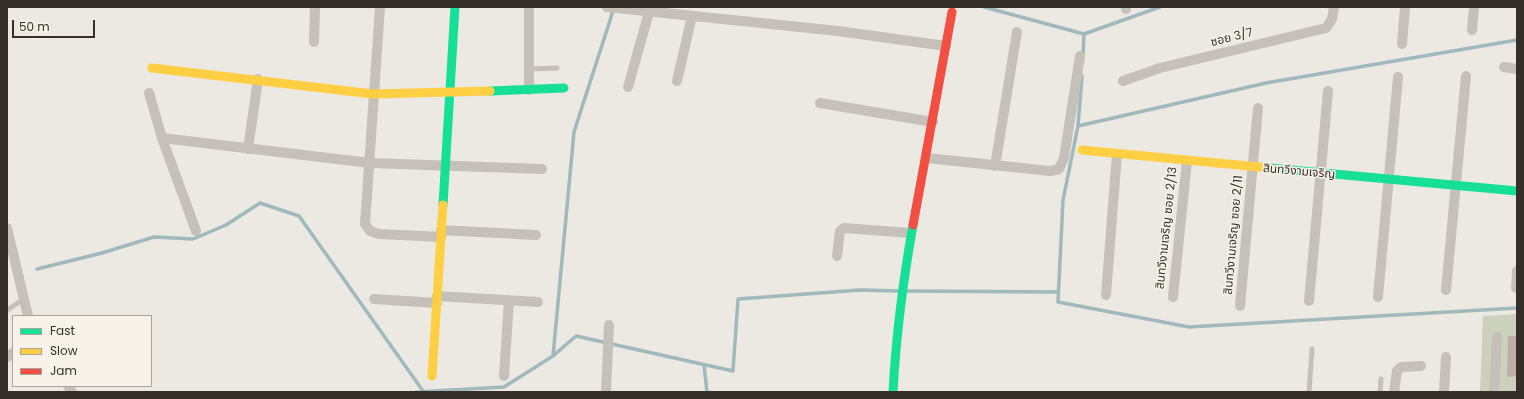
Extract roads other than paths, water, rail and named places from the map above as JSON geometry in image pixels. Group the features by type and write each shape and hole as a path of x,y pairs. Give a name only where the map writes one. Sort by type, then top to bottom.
{"street":[{"path":"314,42 315,7"},
{"path":"380,7 365,224 367,228 379,234 536,235"},
{"path":"432,376 455,7"},
{"path":"529,7 529,90"},
{"path":"607,7 838,31 946,46"},
{"name":"ซอย 3/7","path":"1123,81 1160,68 1326,28 1332,19 1334,7"},
{"path":"1402,44 1405,7"},
{"path":"1472,30 1474,7"},
{"path":"628,87 649,12"},
{"path":"894,392 900,304 904,276 911,233 927,158 952,12"},
{"path":"677,81 692,16"},
{"path":"995,166 1017,32"},
{"path":"927,158 1050,171 1059,169 1061,166 1080,56"},
{"path":"1504,67 1517,69"},
{"path":"152,68 258,79 373,94 450,93 564,88"},
{"path":"1446,290 1466,76"},
{"path":"1378,297 1390,179 1398,77"},
{"path":"248,149 258,79"},
{"path":"1308,300 1328,91"},
{"path":"149,93 162,138 196,231"},
{"path":"820,103 933,122"},
{"name":"สินทวีงามเจริญ ซอย 2/11","path":"1240,306 1258,108"},
{"path":"162,138 370,163 542,169"},
{"name":"สินทวีงามเจริญ","path":"1082,150 1321,174 1517,191"},
{"path":"1106,295 1117,154"},
{"name":"สินทวีงามเจริญ ซอย 2/13","path":"1173,297 1187,161"},
{"path":"7,228 28,315"},
{"path":"837,256 840,231 844,228 911,233"},
{"path":"1516,288 1517,271"},
{"path":"374,299 509,300 538,302"},
{"path":"504,376 509,300"},
{"path":"606,392 609,325"},
{"path":"1494,392 1497,337"},
{"path":"1444,392 1446,357"},
{"path":"1394,392 1397,371 1400,366 1421,366"}],"lane":[{"path":"529,69 557,68"},
{"path":"7,310 24,299"},
{"path":"1309,392 1312,349"},
{"path":"1380,392 1381,379"}],"waterway":[{"path":"984,7 1084,34 1160,7"},
{"path":"614,8 574,132 553,356 576,336 733,371 738,299 860,290 899,291"},
{"path":"1083,56 1084,34"},
{"path":"1078,126 1266,83 1517,40"},
{"path":"1082,76 1078,126 1063,200 1058,302 1189,327 1517,308"},
{"path":"37,269 102,253 154,237 193,239 226,225 260,203 299,216 423,391"},
{"path":"906,291 1058,292"},
{"path":"416,392 504,387 553,356"},
{"path":"704,365 707,392"}]}
